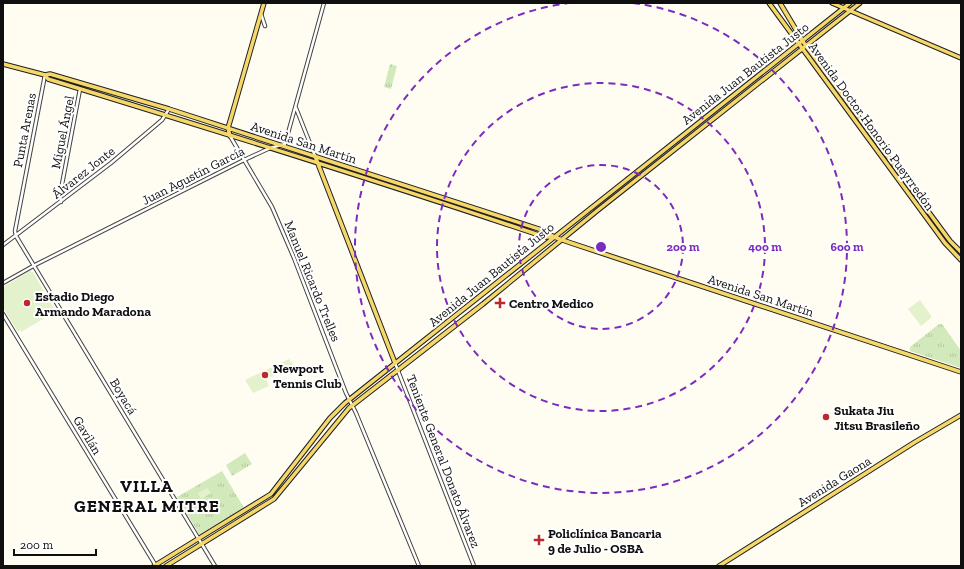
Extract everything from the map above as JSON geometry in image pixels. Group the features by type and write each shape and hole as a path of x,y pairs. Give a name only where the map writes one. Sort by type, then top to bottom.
{"main road":[{"path":"228,128 264,3"},
{"name":"Avenida Doctor Honorio Pueyrredón","path":"769,3 787,28 801,42"},
{"name":"Avenida Doctor Honorio Pueyrredón","path":"780,3 804,47 945,243 961,260"},
{"path":"832,3 961,58"},
{"name":"Avenida Juan Bautista Justo","path":"155,566 271,494 330,418 349,400 850,3"},
{"name":"Avenida Juan Bautista Justo","path":"166,566 277,497 339,418 352,405 860,3"},
{"path":"787,28 788,24 792,25"},
{"name":"Avenida Doctor Honorio Pueyrredón","path":"804,47 950,241 961,252"},
{"name":"Avenida San Martín","path":"3,64 45,76 48,80 318,163 545,238 554,237"},
{"name":"Avenida San Martín","path":"45,76 50,74 169,109 315,156 545,231 554,237 961,372"},
{"name":"Manuel Ricardo Trelles","path":"228,128 230,136"},
{"path":"315,156 395,363"},
{"name":"Avenida Gaona","path":"719,566 908,446 961,415"}],"street":[{"path":"284,146 296,108 324,3"},
{"path":"261,14 265,26"},
{"name":"Punta Arenas","path":"16,236 15,231 20,198 45,76"},
{"name":"Miguel Ángel","path":"61,202 60,195 80,90"},
{"path":"296,108 315,156"},
{"name":"Álvarez Jonte","path":"3,245 111,163 165,116 169,109"},
{"name":"Manuel Ricardo Trelles","path":"230,136 272,207 289,246 349,400 419,566"},
{"name":"Juan Agustín García","path":"3,283 33,266 244,160 270,148 284,146"},
{"name":"Boyacá","path":"16,236 215,566"},
{"path":"956,255 961,252"},
{"name":"Gavilán","path":"3,314 155,566"},
{"name":"Teniente General Donato Álvarez","path":"395,363 474,566"}],"green space":[{"path":"390,64 397,66 391,89 384,87"},
{"name":"Estadio Diego Armando Maradona","path":"30,271 33,272 54,309 50,315 21,332 20,330 18,332 3,308 3,287"},
{"path":"920,300 932,317 921,326 908,309"},
{"path":"939,324 942,324 961,351 961,368 910,351 910,347"},
{"name":"Newport Tennis Club","path":"289,359 294,366 266,379 269,386 253,393 245,380"},
{"path":"245,453 252,464 232,476 226,465"},
{"path":"222,471 244,508 201,535 177,497"},
{"path":"207,488 211,493 201,499 198,493"}],"place":[{"name":"Estadio Diego Armando Maradona","path":"27,303"},
{"name":"Centro Medico","path":"500,303"},
{"name":"Newport Tennis Club","path":"265,375"},
{"name":"Sukata Jiu Jitsu Brasileño","path":"826,417"},
{"name":"Policlínica Bancaria 9 de Julio - OSBA","path":"539,540"}],"district":[{"name":"VILLA GENERAL MITRE","path":"147,496"}]}
